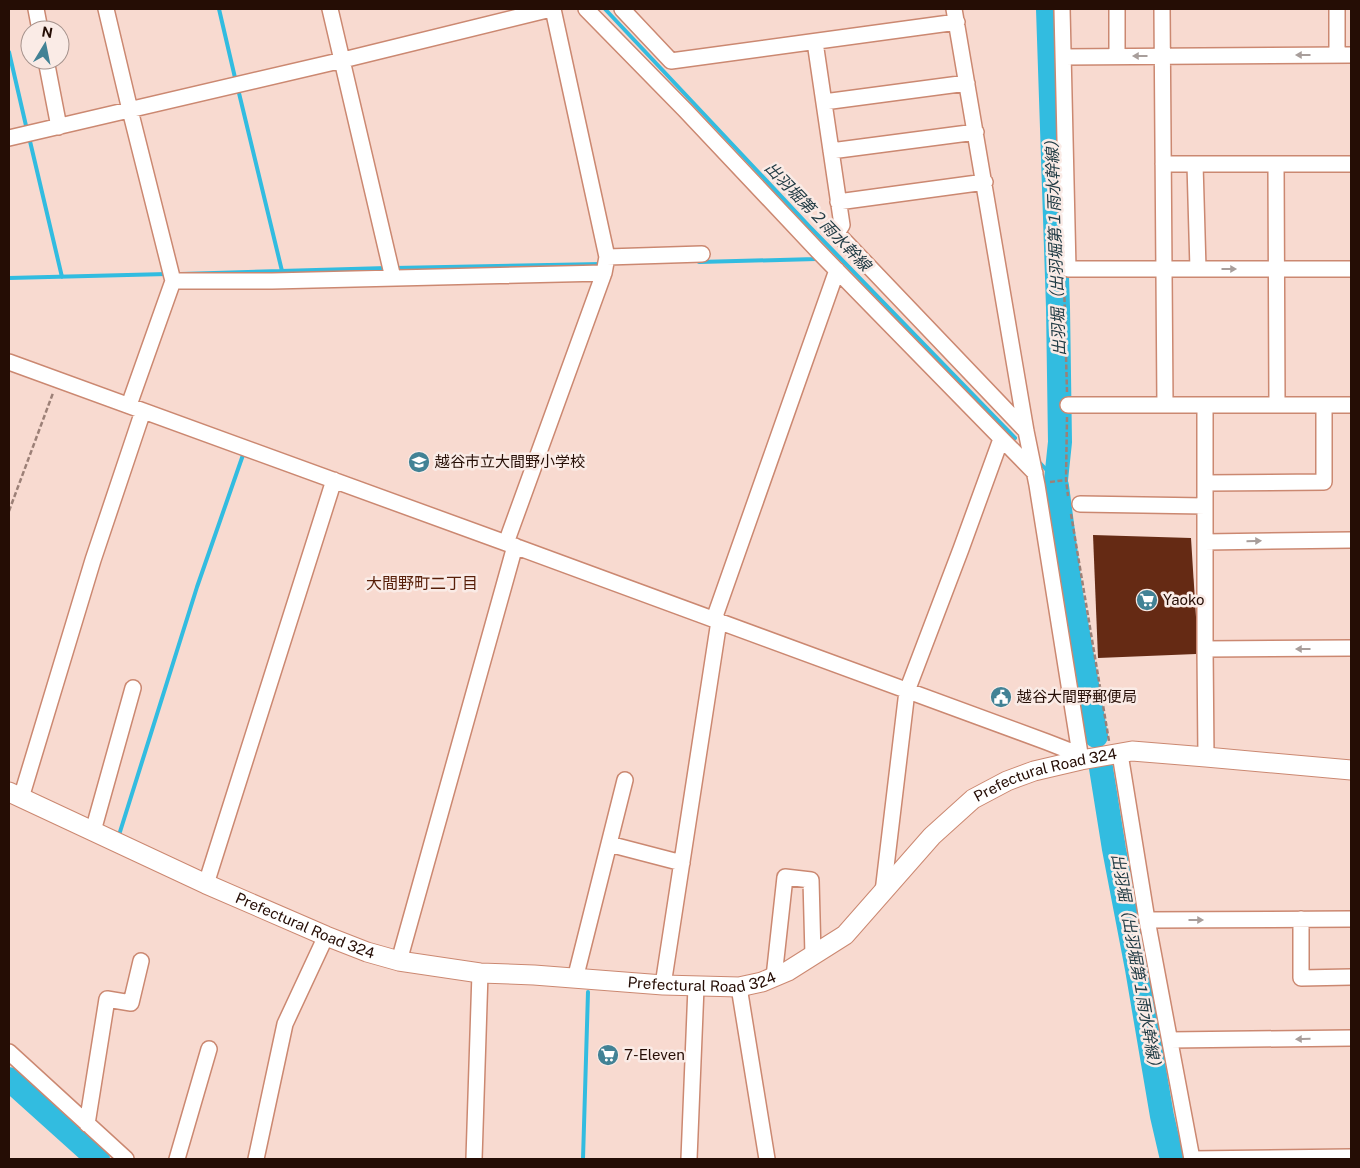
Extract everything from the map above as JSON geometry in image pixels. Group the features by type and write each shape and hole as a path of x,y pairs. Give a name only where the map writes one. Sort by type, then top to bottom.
{"main road":[{"name":"Prefectural Road 324","path":"15,795 206,884 326,936 367,952 399,961 480,973 739,988 762,982 788,971 845,935 932,836 973,799 1007,781 1034,771 1079,760 1132,751 1351,770"}],"street":[{"path":"15,795 93,560 173,281 106,9"},
{"path":"330,9 393,278"},
{"path":"9,138 552,9 607,257 604,273 511,544 399,961"},
{"path":"586,9 1034,473"},
{"path":"622,9 671,61 815,42 955,16 1034,473 1079,760"},
{"path":"1062,9 1068,269 1351,269"},
{"path":"1117,9 1117,56"},
{"path":"1162,9 1165,405"},
{"path":"1063,57 1344,55 1337,9"},
{"path":"815,42 842,225 837,233 1026,431"},
{"path":"48,70 59,126"},
{"path":"824,102 967,83"},
{"path":"831,151 976,132"},
{"path":"1163,164 1351,164"},
{"path":"1195,164 1198,269"},
{"path":"1276,164 1277,405"},
{"path":"838,202 985,182"},
{"path":"607,257 702,254"},
{"path":"663,985 716,620 837,270"},
{"path":"173,281 272,281 604,273"},
{"path":"9,362 511,544 1070,751 1079,760"},
{"path":"1068,404 1351,405"},
{"path":"1205,405 1206,756"},
{"path":"1206,483 1324,482 1324,405"},
{"path":"883,892 907,691 1001,439"},
{"path":"206,884 334,480"},
{"path":"1073,504 1206,506"},
{"path":"1205,542 1351,540"},
{"path":"1205,649 1351,648"},
{"path":"93,831 133,688"},
{"path":"1115,755 1192,1159 1351,1157"},
{"path":"575,979 625,780"},
{"path":"609,844 682,863"},
{"path":"774,977 785,877 812,880 813,955"},
{"path":"1301,919 1301,978 1351,977"},
{"path":"1147,920 1351,919"},
{"path":"256,1159 285,1024 326,936"},
{"path":"87,1124 107,999 131,1003 141,961"},
{"path":"474,1159 480,973"},
{"path":"689,1159 696,987"},
{"path":"739,988 767,1159"},
{"path":"1170,1040 1351,1038"},
{"path":"177,1159 209,1049"},
{"path":"9,1052 126,1159"}],"path":[{"path":"1068,269 1063,276 1068,404 1066,480 1073,504 1115,755"},
{"path":"9,511 57,380"}],"building":[{"path":"1093,535 1191,538 1196,617 1196,654 1098,658"}],"waterway":[{"path":"219,9 236,82"},
{"name":"出羽堀第２雨水幹線","path":"605,9 809,226 1015,438"},
{"name":"出羽堀（出羽堀第１雨水幹線）","path":"1048,9 1058,307 1060,442 1056,480"},
{"path":"9,52 27,130"},
{"path":"238,89 282,271"},
{"path":"29,137 62,277"},
{"path":"699,262 816,259 819,257"},
{"path":"394,268 602,264"},
{"path":"181,274 387,268"},
{"path":"9,278 167,274"},
{"path":"119,835 197,587 244,452"},
{"name":"出羽堀第２雨水幹線","path":"1040,463 1056,480"},
{"name":"出羽堀（出羽堀第１雨水幹線）","path":"1057,486 1071,593 1096,736"},
{"name":"出羽堀（出羽堀第１雨水幹線）","path":"1101,768 1162,1116 1172,1159"},
{"path":"583,1159 588,992"},
{"path":"9,1079 98,1159"}],"place":[{"name":"越谷市立大間野小学校","path":"419,462"},
{"name":"Yaoko","path":"1147,600"},
{"name":"越谷大間野郵便局","path":"1001,697"},
{"name":"7-Eleven","path":"608,1055"}],"district":[{"name":"大間野町二丁目","path":"422,583"}]}
